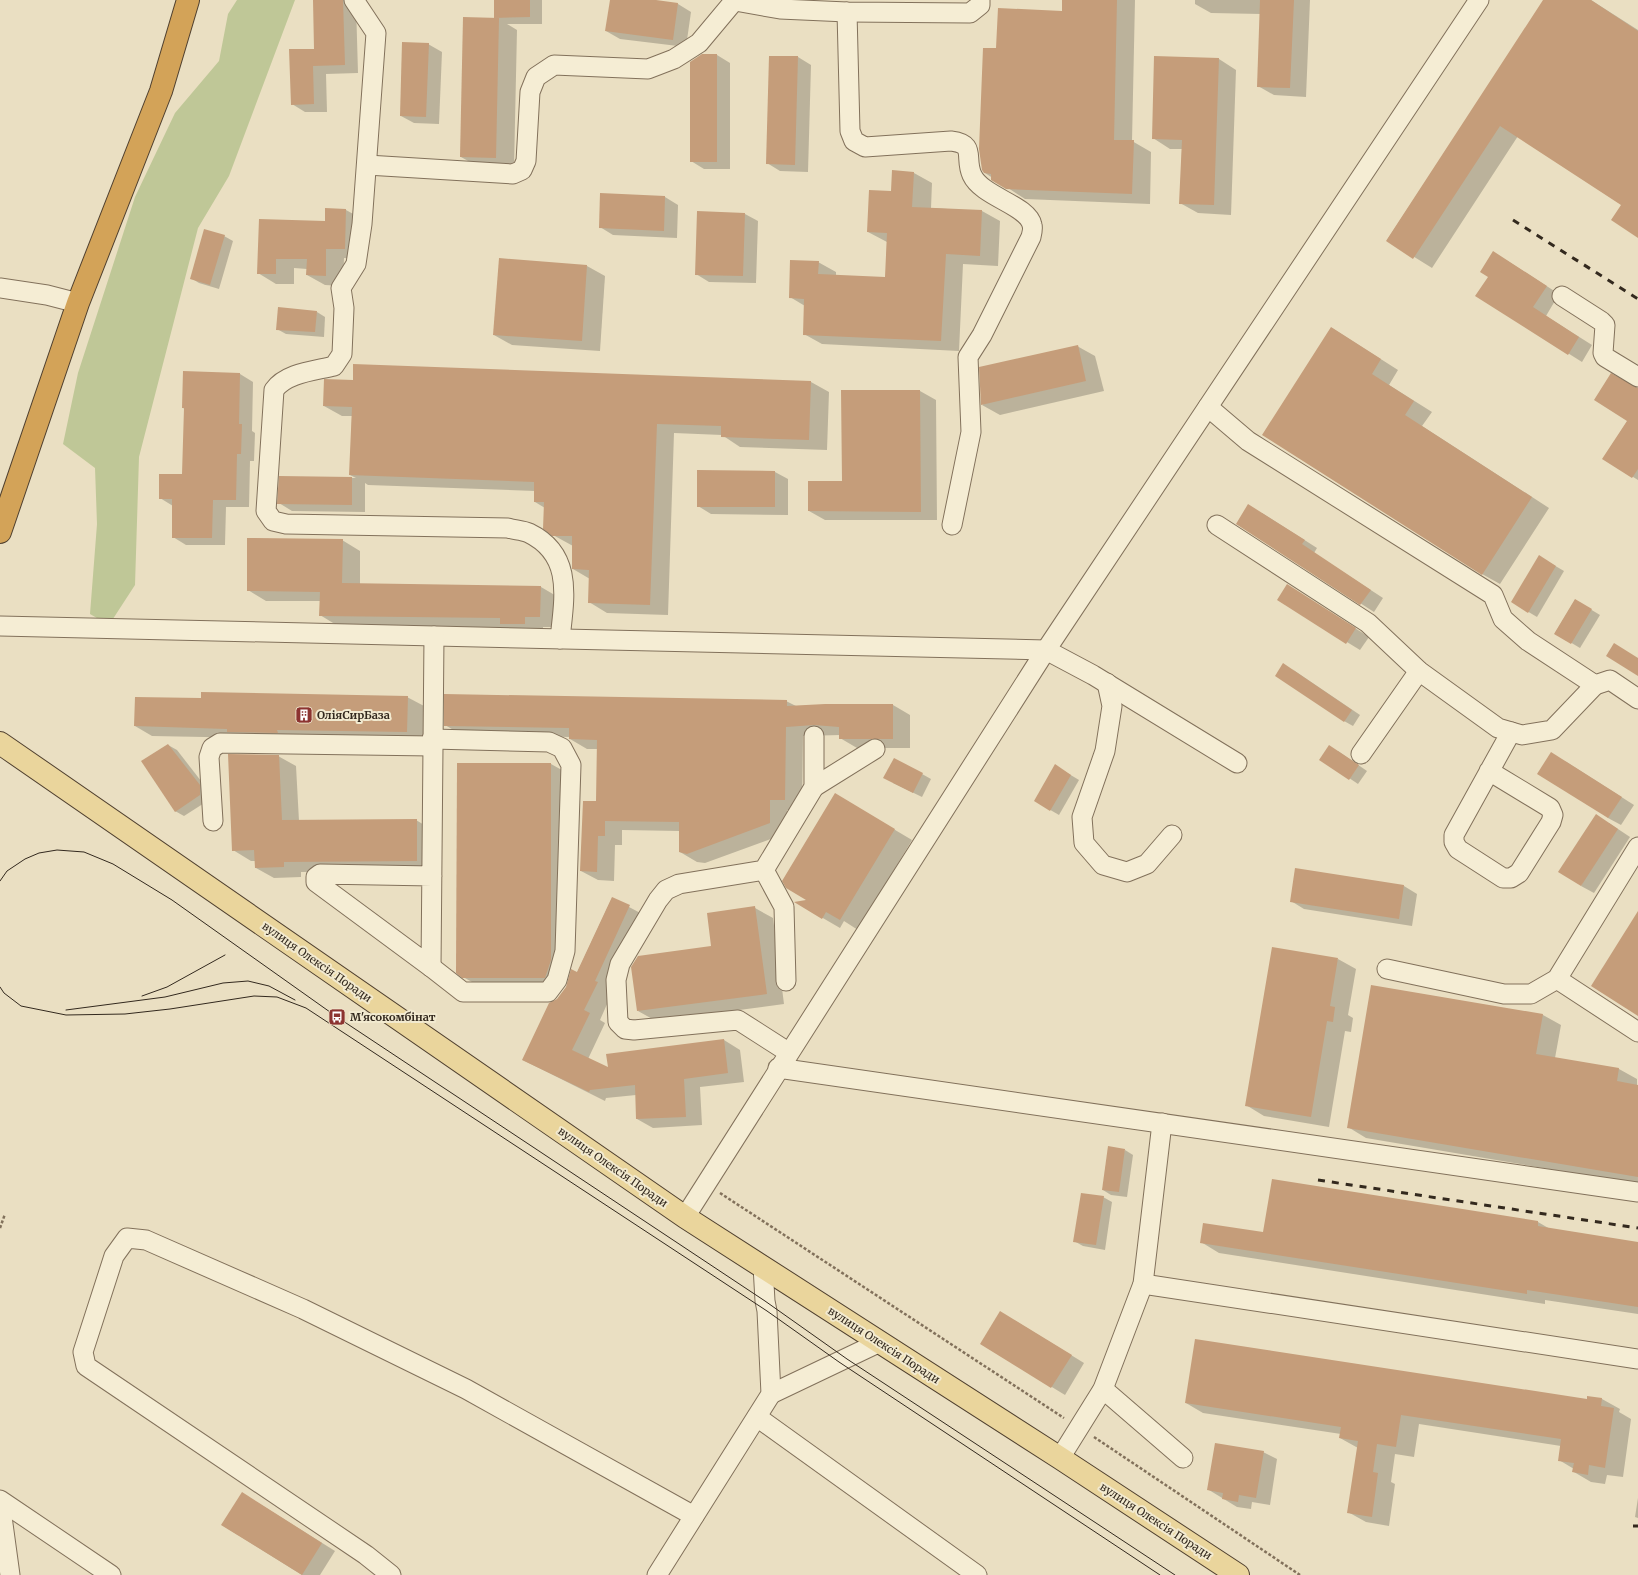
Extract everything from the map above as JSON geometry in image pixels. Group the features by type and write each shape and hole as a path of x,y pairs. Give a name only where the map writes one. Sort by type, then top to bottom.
{"highway":[{"path":"0,532 78,303 161,91 188,0"}],"main road":[{"name":"вулиця Олексія Поради","path":"0,742 685,1217 763,1266 878,1343 1060,1458 1238,1575"}],"street":[{"path":"354,0 376,33 367,165 356,264 341,288 344,308 342,354 334,366 291,377 280,382 274,390 266,511 273,521 286,524 508,528 528,533 549,548 560,564 565,586 560,639"},
{"path":"367,165 513,174 522,170 526,161 530,92 536,77 554,65 648,69 674,59 699,42 734,1 780,8 847,12 970,13 980,5 980,0"},
{"path":"685,1217 788,1052 1046,650 1479,0"},
{"path":"847,12 850,130 854,141 864,148 950,141 961,142 968,150 971,174 979,185 1027,215 1033,225 1031,237 982,335 968,357 971,432 952,525"},
{"path":"0,288 47,295 78,303"},
{"path":"1562,296 1605,325 1603,353 1605,357 1638,377"},
{"path":"1208,407 1248,441 1493,595 1503,619 1528,641 1596,685"},
{"path":"1217,525 1368,623 1419,671 1498,728 1522,735 1552,730 1596,685 1610,680 1638,699"},
{"path":"0,626 1046,650 1107,683 1237,763"},
{"path":"431,967 434,636"},
{"path":"1361,754 1419,671"},
{"path":"1107,683 1112,706 1106,744 1093,791 1082,817 1084,843 1103,865 1127,872 1147,864 1172,835"},
{"path":"1489,771 1550,808 1553,815 1551,822 1519,873 1512,878 1503,878 1458,849 1454,842 1454,835 1489,771 1511,732"},
{"path":"814,736 814,787"},
{"path":"214,821 209,757 212,748 220,743 549,742 562,748 571,765 565,951 558,980 548,992 463,992 316,882 316,877 320,874 432,876"},
{"path":"788,1052 738,1020 634,1030 625,1029 618,1022 616,980 620,964 658,900 666,890 679,884 764,870 814,787 875,749"},
{"path":"1387,969 1504,994 1531,994 1557,979 1638,847"},
{"path":"764,870 784,907 786,980"},
{"path":"1557,979 1638,1032"},
{"path":"778,1068 1638,1192"},
{"path":"1060,1458 1103,1389 1144,1284 1162,1123"},
{"path":"391,1575 366,1556 86,1366 83,1352 114,1256 127,1238 146,1240 153,1243 303,1310 466,1389 694,1516"},
{"path":"763,1266 771,1394"},
{"path":"1144,1284 1638,1359"},
{"path":"665,1572 694,1516 771,1394 878,1343"},
{"path":"1103,1389 1183,1458"},
{"path":"757,1417 977,1575"},
{"path":"0,1501 10,1575"},
{"path":"0,1501 111,1575"}],"path":[{"path":"705,1183 1079,1427 1300,1575"},
{"path":"0,1228 5,1214"}],"green space":[{"path":"237,0 295,0 229,176 198,228 139,457 135,585 109,625 90,614 97,524 95,468 63,444 78,373 135,197 175,113 219,61 228,14"}],"building":[{"path":"313,0 343,0 345,65 313,66 314,104 291,105 289,49 314,49"},
{"path":"494,0 530,0 530,17 494,18"},
{"path":"610,0 656,0 678,3 673,40 605,31"},
{"path":"1062,0 1117,0 1114,140 1134,140 1132,194 1006,189 991,180 991,174 984,173 982,170 979,149 983,48 996,48 998,8 1062,11"},
{"path":"1260,0 1294,0 1290,88 1257,87"},
{"path":"1543,0 1591,0 1638,31 1638,238 1611,220 1621,205 1500,126 1413,259 1386,241"},
{"path":"463,17 499,18 496,158 460,157"},
{"path":"402,42 429,43 426,117 400,116"},
{"path":"702,54 717,54 717,162 690,162 690,62"},
{"path":"769,56 798,56 795,165 766,164"},
{"path":"1154,56 1219,58 1214,205 1179,204 1182,140 1152,139"},
{"path":"892,170 914,172 912,207 982,210 980,256 946,254 941,341 803,335 804,299 789,298 790,260 819,261 818,274 885,277 887,233 867,232 869,190 891,191"},
{"path":"600,193 665,196 664,231 599,228"},
{"path":"325,208 346,209 345,249 326,249 326,276 306,275 307,259 276,259 276,274 257,274 259,219 325,221"},
{"path":"697,211 745,213 743,276 695,275"},
{"path":"204,229 225,235 210,285 190,279"},
{"path":"1493,251 1547,286 1533,307 1579,337 1568,355 1475,296 1488,277 1480,272"},
{"path":"499,258 587,265 582,341 493,335"},
{"path":"278,307 317,311 315,332 276,330"},
{"path":"1331,327 1381,359 1372,374 1414,401 1405,415 1532,497 1482,575 1262,435"},
{"path":"1078,345 1086,381 981,405 979,367"},
{"path":"353,364 811,381 809,440 721,437 721,426 657,424 650,605 588,603 589,570 572,569 572,536 552,536 543,529 544,502 534,502 534,482 349,475 352,407 323,406 324,379 353,380"},
{"path":"183,371 240,373 239,424 242,424 241,454 237,454 236,500 213,500 212,538 172,538 172,499 159,499 159,474 182,474 184,408 182,408"},
{"path":"1611,373 1638,388 1638,469 1632,478 1602,459 1627,421 1594,400"},
{"path":"841,390 920,390 921,512 808,511 808,481 842,481"},
{"path":"697,470 775,471 775,507 697,507"},
{"path":"279,476 352,477 352,505 277,504"},
{"path":"1248,504 1305,540 1302,544 1371,590 1360,605 1236,524"},
{"path":"247,538 343,539 342,583 541,586 540,617 525,617 525,624 500,624 500,618 319,616 320,592 247,591"},
{"path":"1539,555 1556,566 1528,613 1511,602"},
{"path":"1287,584 1356,628 1346,644 1277,600"},
{"path":"1575,599 1592,609 1571,644 1554,634"},
{"path":"1614,643 1638,658 1638,676 1606,656"},
{"path":"1283,663 1352,710 1344,722 1275,676"},
{"name":"ОліяСирБаза","path":"201,692 408,696 407,732 277,730 278,733 227,732 227,729 134,726 135,697 201,698"},
{"path":"444,694 787,700 787,706 825,704 893,704 893,739 839,739 839,727 814,725 786,727 785,800 770,800 770,823 687,854 679,852 679,822 605,821 605,836 598,836 597,872 580,871 583,801 596,801 597,740 569,739 569,728 444,726"},
{"path":"168,744 200,785 200,795 175,812 141,761"},
{"path":"1329,745 1359,765 1349,780 1319,760"},
{"path":"1551,752 1622,797 1608,818 1537,774"},
{"path":"228,754 279,755 282,820 417,819 417,861 284,862 284,867 255,868 254,850 232,851"},
{"path":"894,758 923,773 913,793 883,778"},
{"path":"457,763 551,763 551,960 545,978 462,978 456,973"},
{"path":"1055,764 1071,775 1050,811 1034,801"},
{"path":"835,793 895,829 840,920 826,912 822,919 794,902 806,900 786,888 782,881"},
{"path":"1596,814 1618,829 1581,886 1558,872"},
{"path":"1295,868 1404,885 1399,919 1290,902"},
{"path":"612,897 630,905 595,981 598,982 584,1010 590,1013 572,1050 608,1067 606,1054 724,1039 728,1073 684,1079 686,1117 636,1119 635,1085 590,1090 589,1092 522,1060 549,1003 557,999 566,987 571,969 577,972"},
{"path":"755,906 767,994 637,1011 631,967 638,956 711,946 707,913"},
{"path":"1638,911 1638,1016 1591,986"},
{"path":"1272,947 1338,958 1330,1006 1335,1007 1333,1022 1327,1021 1311,1117 1245,1106"},
{"path":"1371,985 1543,1014 1536,1054 1619,1068 1617,1081 1638,1085 1638,1177 1347,1128"},
{"path":"1108,1146 1125,1149 1119,1192 1102,1190"},
{"path":"1272,1179 1538,1221 1538,1226 1638,1242 1638,1307 1527,1290 1527,1294 1200,1243 1203,1223 1263,1232"},
{"path":"1081,1193 1104,1196 1096,1245 1073,1242"},
{"path":"1000,1311 1072,1355 1051,1388 980,1344"},
{"path":"1195,1339 1587,1399 1587,1396 1602,1398 1601,1406 1614,1408 1605,1468 1589,1465 1588,1475 1572,1472 1574,1463 1558,1461 1561,1439 1401,1415 1396,1447 1377,1444 1373,1472 1378,1473 1372,1517 1347,1513 1358,1441 1339,1438 1341,1427 1185,1403"},
{"path":"1215,1443 1264,1451 1256,1498 1239,1495 1238,1502 1222,1499 1223,1493 1207,1490"},
{"path":"242,1492 322,1543 302,1575 221,1525"}],"tram line":[{"path":"0,881 7,871 25,859 39,853 57,850 84,852 113,864 172,900 337,1017 765,1301 847,1359 1175,1575"},
{"path":"142,996 167,987 225,955"},
{"path":"66,1010 165,997 223,983 248,981 269,986 295,1000"},
{"path":"0,987 4,993 21,1006 66,1015 125,1014 170,1009 254,996 277,997 306,1008 767,1311 839,1362 1160,1575"}],"railway":[{"path":"1513,220 1638,299"},
{"path":"1318,1180 1638,1228"},
{"path":"1633,1526 1638,1526"}],"place":[{"name":"ОліяСирБаза","path":"304,715"},
{"name":"М'ясокомбінат","path":"337,1017"}]}
